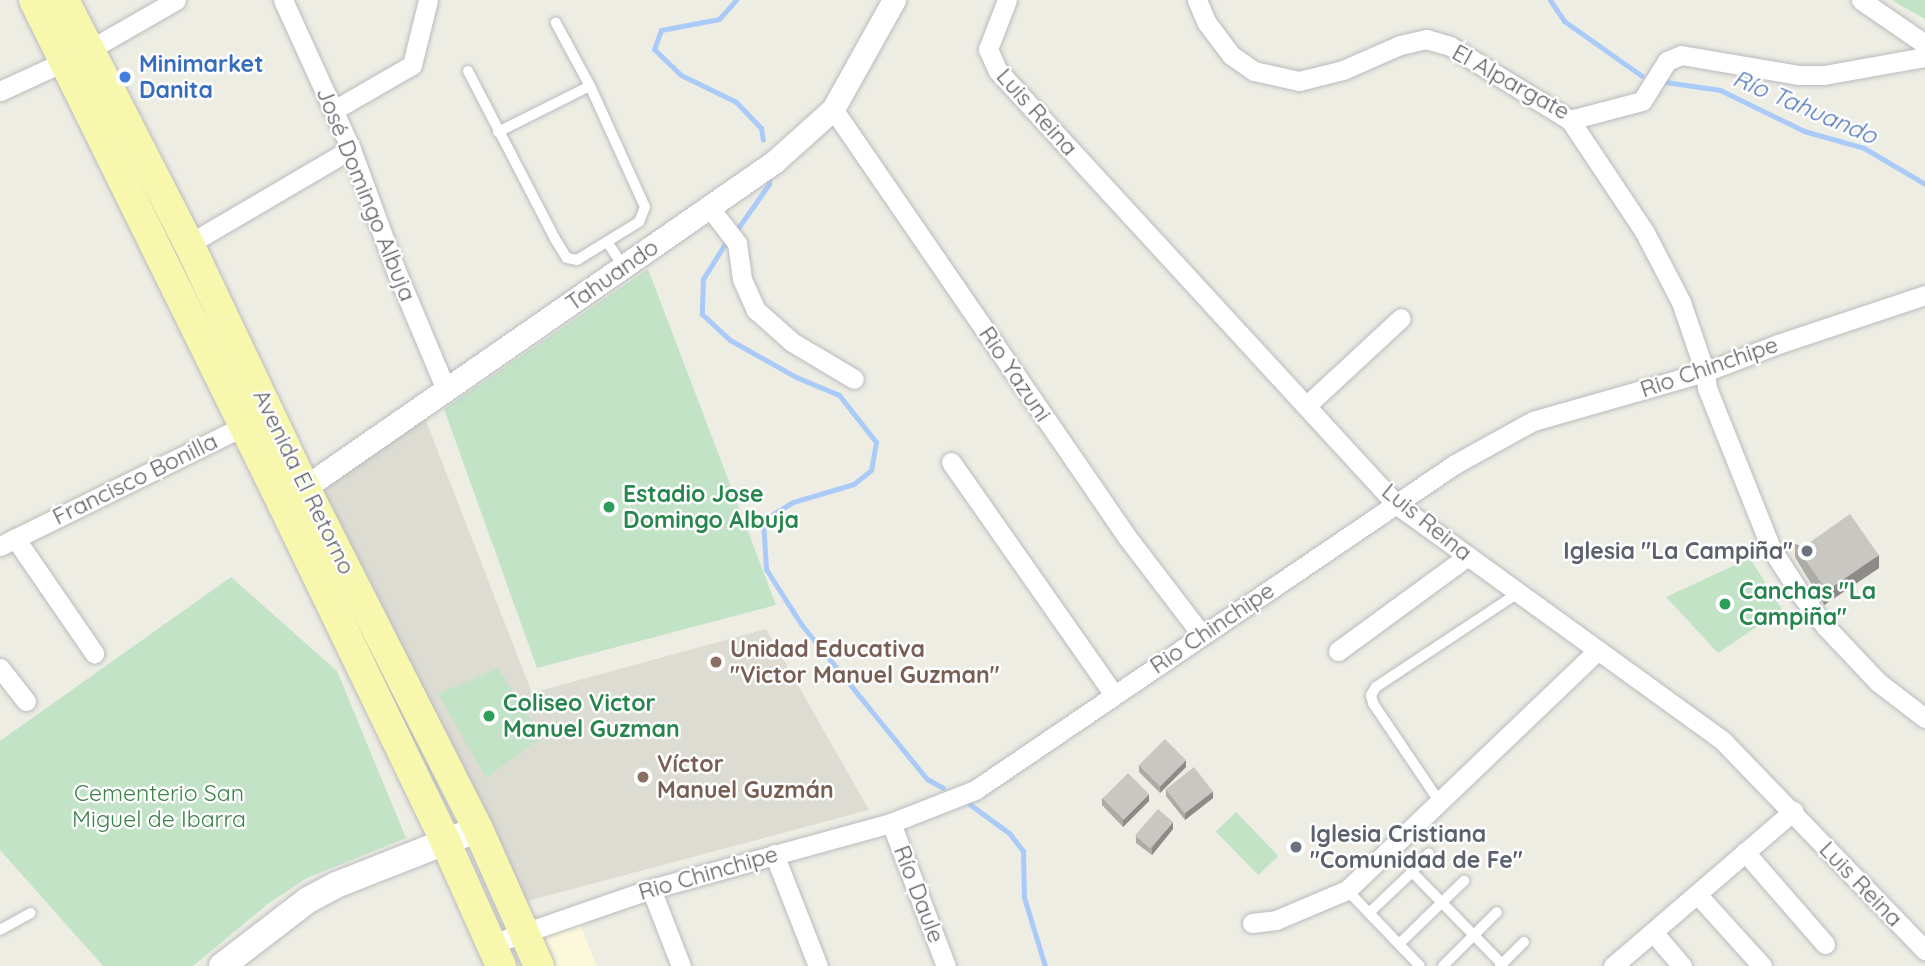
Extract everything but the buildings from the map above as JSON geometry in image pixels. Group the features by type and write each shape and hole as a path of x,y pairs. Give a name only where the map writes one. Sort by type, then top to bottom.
{"main road":[{"name":"Avenida El Retorno","path":"34,0 76,55 189,244 271,413 293,495 496,960"},
{"name":"Avenida El Retorno","path":"64,0 76,55 242,426 293,495 478,829 539,966"},
{"path":"222,966 308,900 336,885 478,829"}],"street":[{"path":"0,91 76,55 176,0"},
{"name":"José Domingo Albuja","path":"283,0 351,149 394,266 446,390"},
{"path":"334,110 412,65 428,0"},
{"name":"Tahuando","path":"293,495 774,162 833,109 894,0"},
{"name":"Luis Reina","path":"1007,0 988,48 998,71 1396,504 1723,741 1925,950"},
{"name":"El Alpargate","path":"1197,0 1207,23 1231,55 1254,71 1299,81 1343,70 1400,45 1426,39 1450,46 1570,120 1642,101 1667,61 1681,55 1799,75 1824,75 1925,57"},
{"path":"1861,0 1925,44"},
{"name":"Rio Yazuni","path":"833,109 1127,537 1202,635"},
{"path":"1570,120 1644,231 1681,302 1705,372 1711,399 1771,548 1801,595 1878,682 1925,718"},
{"path":"189,244 351,149"},
{"path":"709,207 737,243 744,287 756,310 792,342 854,379"},
{"name":"Rio Chinchipe","path":"496,960 524,931 651,889 891,823 975,790 1455,464 1533,421 1705,372 1778,344 1925,295"},
{"path":"1306,406 1401,318"},
{"name":"Francisco Bonilla","path":"7,542 271,413"},
{"path":"951,462 1114,695"},
{"path":"7,542 94,653"},
{"path":"1338,651 1468,556"},
{"path":"1252,923 1276,920 1347,890 1598,650"},
{"path":"0,668 26,701"},
{"path":"1614,966 1793,811"},
{"name":"Río Daule","path":"891,823 946,966"},
{"path":"1745,852 1825,944"},
{"path":"774,854 817,966"},
{"path":"651,889 681,966"},
{"path":"1697,894 1762,966"},
{"path":"1653,932 1682,966"}],"lane":[{"path":"468,71 567,258 577,260 639,222 645,207 590,86 556,23"},
{"path":"498,132 590,86"},
{"path":"608,243 624,267"},
{"path":"1439,801 1373,703 1371,695 1376,687 1518,593"},
{"path":"1369,913 1429,853"},
{"path":"1412,872 1501,965 1524,942"},
{"path":"1399,944 1464,881"},
{"path":"1347,890 1420,966"},
{"path":"1443,966 1497,912"},
{"path":"0,930 31,913"}],"shaded area":[{"name":"Unidad Educativa \"Victor Manuel Guzman\"","path":"423,413 532,693 766,629 869,810 520,903 314,484"},
{"path":"578,920 597,966 551,966 539,936"}],"green space":[{"path":"1892,0 1925,0 1925,19 1895,2"},
{"name":"Estadio Jose Domingo Albuja","path":"648,269 776,605 537,668 444,409"},
{"name":"Canchas \"La Campiña\"","path":"1750,558 1782,610 1718,653 1666,597"},
{"name":"Cementerio San Miguel de Ibarra","path":"231,577 337,671 406,838 307,878 269,903 193,966 103,966 0,850 0,741"},
{"name":"Coliseo Victor Manuel Guzman","path":"498,668 542,737 486,778 438,694"},
{"path":"1236,812 1278,856 1258,875 1216,831"}],"waterway":[{"path":"736,0 719,19 661,30 654,49 681,75 736,102 761,128 763,140"},
{"name":"Río Tahuando","path":"1550,0 1564,21 1642,76"},
{"name":"Río Tahuando","path":"1665,82 1720,90 1804,131 1864,148 1925,184"},
{"path":"736,231 769,184 769,179"},
{"path":"726,242 703,279 702,314 730,340 796,377 839,395 876,442 871,470 854,484 793,502 763,520 766,569 801,624 927,779 943,788"},
{"path":"968,803 1009,833 1023,851 1024,897 1045,966"}],"place":[{"name":"Minimarket Danita","path":"125,77"},
{"name":"Estadio Jose Domingo Albuja","path":"609,507"},
{"name":"Iglesia \"La Campiña\"","path":"1807,551"},
{"name":"Canchas \"La Campiña\"","path":"1725,604"},
{"name":"Unidad Educativa \"Victor Manuel Guzman\"","path":"716,662"},
{"name":"Coliseo Victor Manuel Guzman","path":"489,716"},
{"name":"Víctor Manuel Guzmán","path":"643,777"},
{"name":"Iglesia Cristiana \"Comunidad de Fe\"","path":"1296,847"}]}
